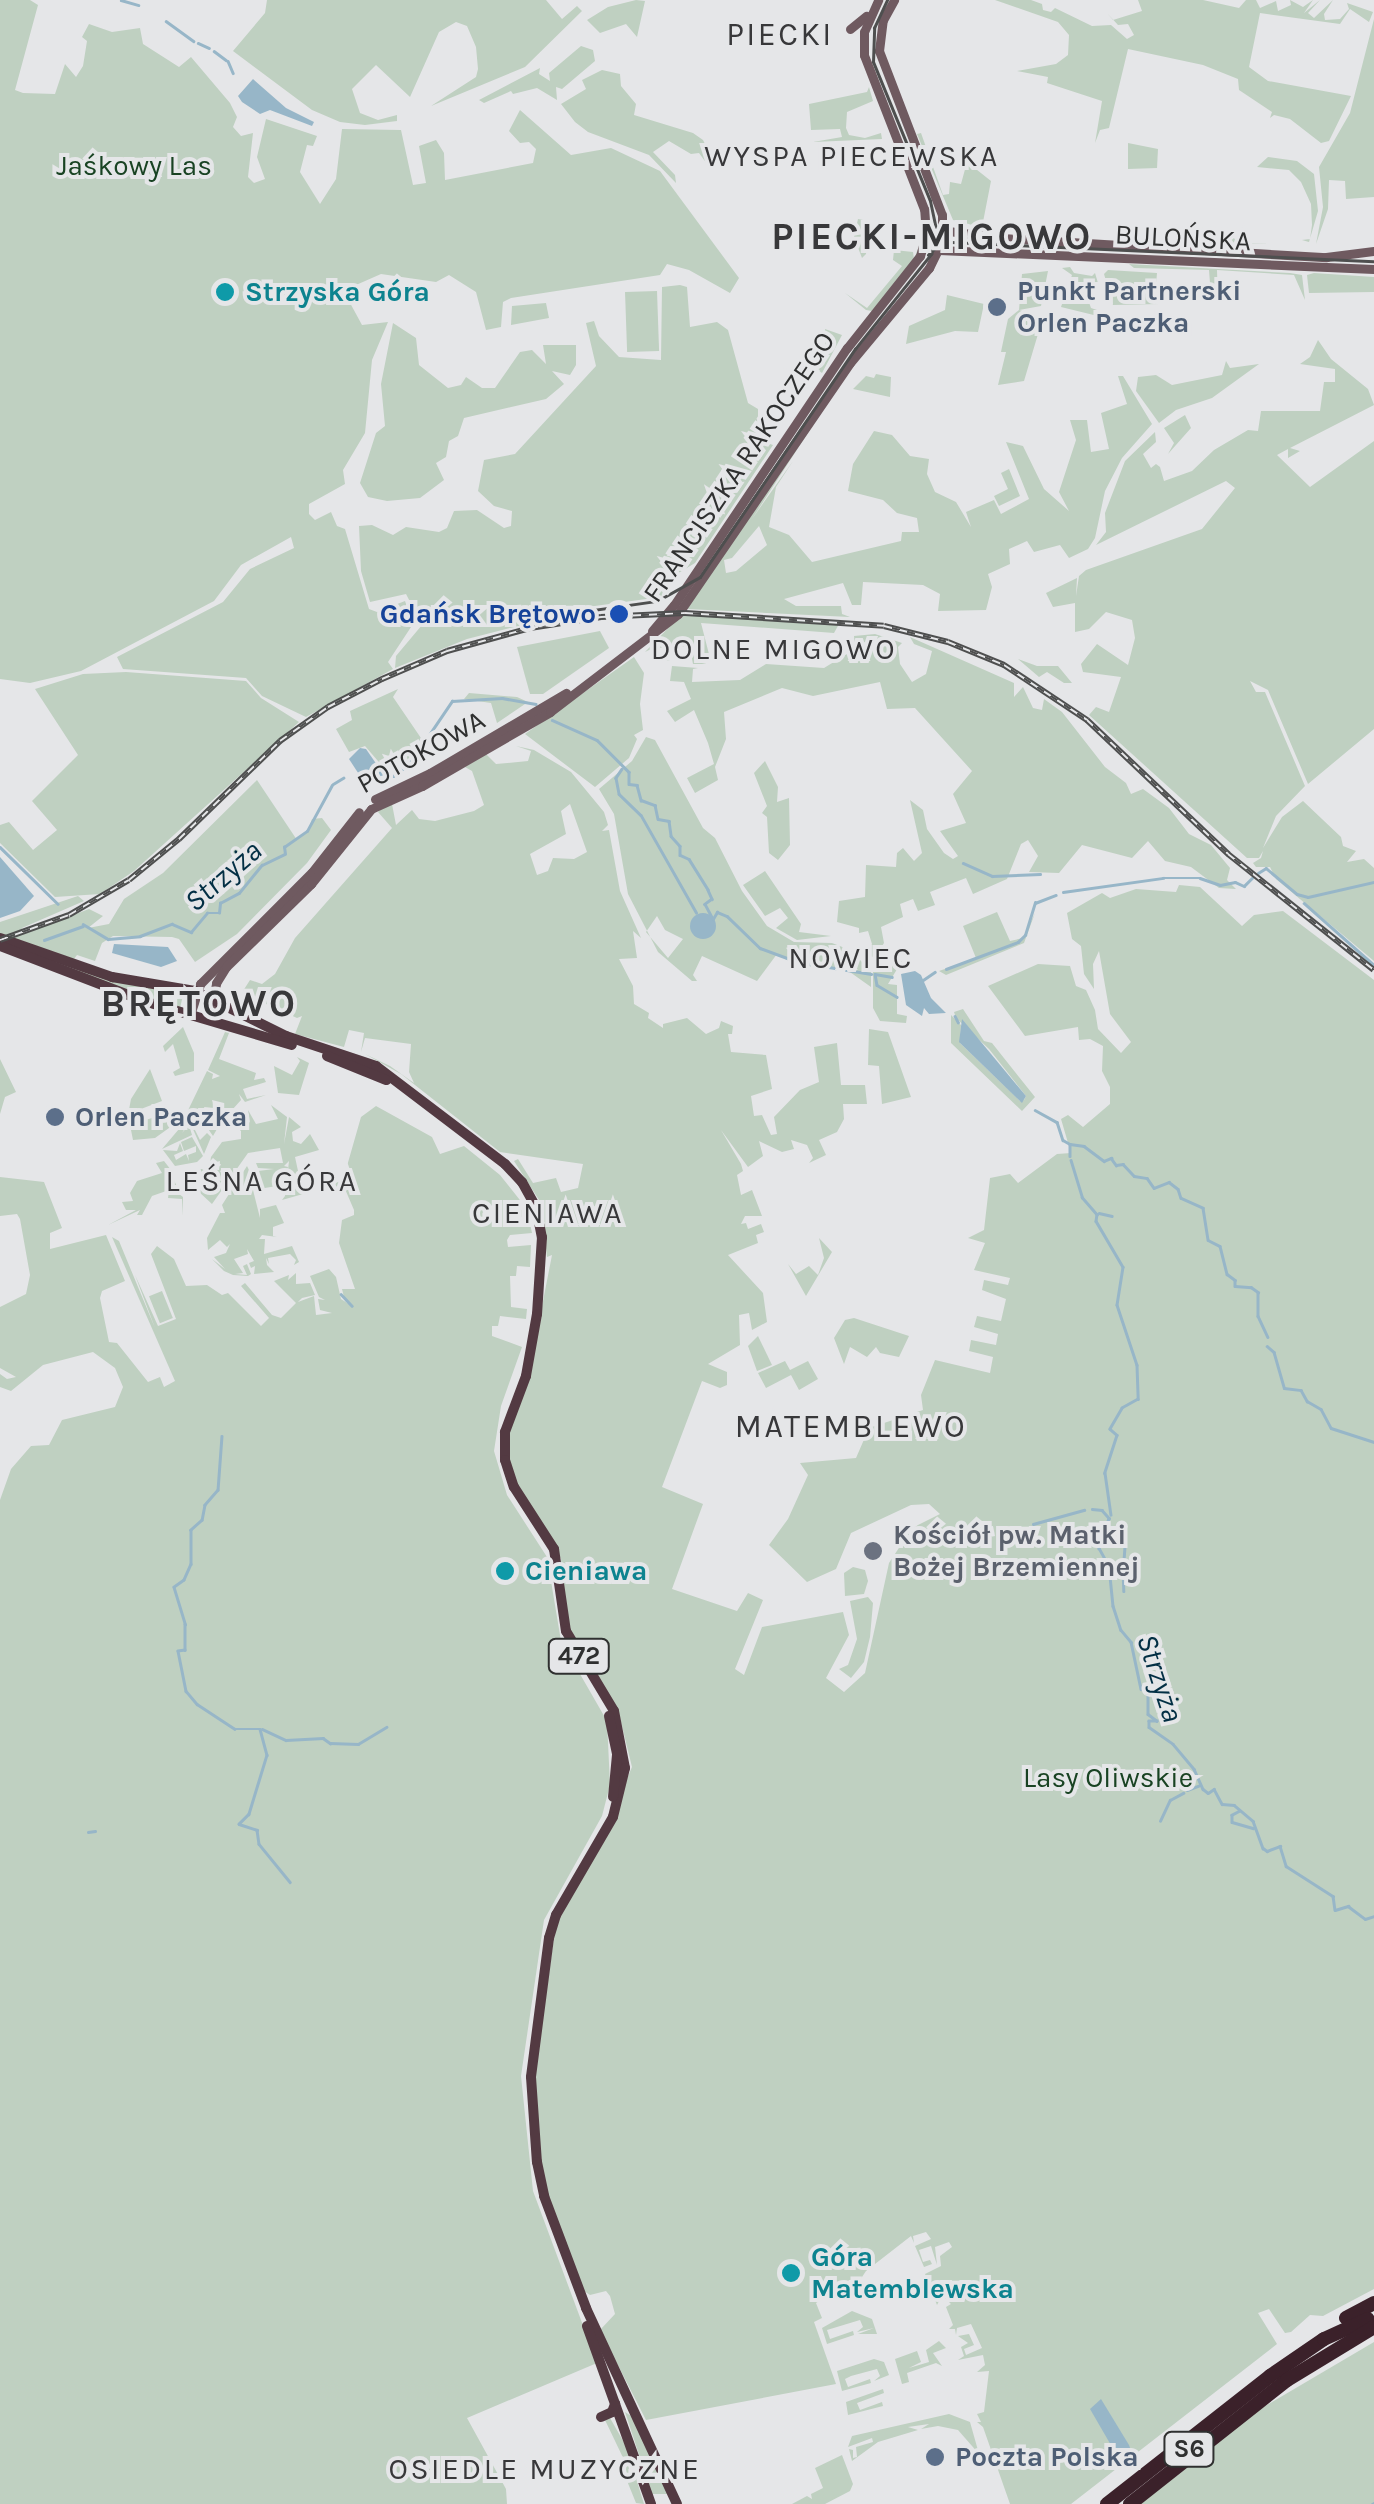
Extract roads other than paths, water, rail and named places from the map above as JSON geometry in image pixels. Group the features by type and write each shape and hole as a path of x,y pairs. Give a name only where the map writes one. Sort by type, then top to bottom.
{"highway":[{"path":"1107,2504 1336,2324 1374,2303"},
{"path":"1307,2350 1372,2320"},
{"name":"S6","path":"1121,2504 1277,2377 1372,2320"},
{"name":"S6","path":"1130,2504 1287,2380 1372,2320"}],"main road":[{"path":"878,0 863,36 865,61 922,202 926,235 939,250"},
{"path":"894,0 880,35 881,62 943,225 926,235"},
{"path":"850,29 869,15"},
{"name":"BULOŃSKA","path":"943,225 961,232 1120,251 1305,268 1374,269"},
{"name":"FRANCISZKA RAKOCZEGO","path":"509,732 648,641 700,588 850,363 939,250 943,225"},
{"name":"FRANCISZKA RAKOCZEGO","path":"509,732 646,637 671,610 847,348 916,263 926,235"},
{"path":"1282,254 1290,242"},
{"path":"1312,245 1315,256"},
{"name":"BULOŃSKA","path":"939,250 1315,256 1374,251"},
{"path":"692,578 700,588"},
{"name":"POTOKOWA","path":"212,998 226,967 364,816 390,795 509,732"},
{"name":"POTOKOWA","path":"196,991 291,898"},
{"name":"472","path":"0,938 112,977 196,991 286,1036 386,1072 513,1171 536,1207 542,1237 536,1316 526,1376 505,1432 505,1460 514,1487 554,1549 566,1631 614,1711 625,1768 613,1817 552,1926 539,1988"},
{"name":"472","path":"0,946 384,1078 507,1175 530,1207 536,1245 531,1320 521,1374 502,1422 499,1457 509,1489 550,1553 558,1622 569,1650 607,1711 618,1768 608,1815 548,1920 525,2078 534,2175 652,2504"},
{"path":"190,1014 196,991"},
{"path":"209,1020 212,998"},
{"name":"472","path":"536,2006 531,2078 541,2184 590,2317 676,2504"},
{"path":"602,2417 612,2412 616,2403"}],"water":[{"path":"253,79 286,108 314,122 312,126 270,110 260,114 242,102 238,96"},
{"path":"360,748 366,749 384,775 364,782 349,759"},
{"path":"0,857 34,896 20,911 0,918"},
{"path":"703,913 712,917 716,926 712,935 703,939 694,935 690,926 694,917"},
{"path":"114,944 168,947 177,961 161,967 112,953"},
{"path":"915,971 921,975 931,998 946,1013 929,1014 924,1008 922,1016 906,1005 901,974"},
{"path":"962,1019 1026,1096 1022,1103 959,1042"},
{"path":"1101,2399 1129,2445 1134,2459 1127,2463 1119,2459 1090,2409"}],"waterway":[{"path":"121,0 138,5"},
{"path":"166,21 194,41"},
{"path":"198,43 209,48"},
{"path":"214,51 226,60"},
{"path":"228,61 233,73"},
{"name":"Strzyża","path":"385,775 393,776 410,763 452,701 502,698 535,704"},
{"name":"Strzyża","path":"552,720 597,740 629,772 629,784 637,785 641,800 655,805 658,819 669,821 680,855 689,859 708,890 712,899 705,904 713,919 717,912 727,916 760,948 798,962 871,974"},
{"path":"622,769 616,778 619,794 641,815 696,912"},
{"name":"Strzyża","path":"333,784 343,778"},
{"name":"Strzyża","path":"83,924 108,939 140,936 172,924 191,932 207,913 219,913 220,903 239,893 262,865 285,854 284,847 307,831 332,785"},
{"name":"Strzyża","path":"0,847 58,904"},
{"path":"963,863 992,876 1040,874"},
{"path":"1258,873 1266,868 1297,894 1308,897 1374,882"},
{"path":"1063,892 1163,878 1200,878 1220,885 1235,882 1244,886 1252,878"},
{"path":"946,969 1018,942 1025,935 1035,903 1056,895"},
{"path":"1304,903 1374,965"},
{"path":"44,940 83,926"},
{"path":"923,980 935,972"},
{"path":"875,974 877,985 897,997"},
{"name":"Strzyża","path":"875,974 892,977"},
{"name":"Strzyża","path":"955,1016 958,1022"},
{"name":"Strzyża","path":"1035,1110 1057,1122 1063,1140 1070,1144 1070,1156"},
{"path":"1070,1144 1084,1146 1104,1161 1111,1158 1116,1165 1123,1164 1134,1176 1147,1178 1154,1188 1169,1182 1181,1198 1203,1208 1208,1240 1220,1246 1227,1274 1235,1280 1235,1286 1251,1287 1258,1292 1258,1316 1268,1337"},
{"name":"Strzyża","path":"1071,1160 1082,1197 1097,1214 1096,1221 1123,1267 1117,1305 1137,1365 1138,1399 1122,1408 1110,1429 1117,1435 1105,1473 1111,1515"},
{"path":"1099,1213 1112,1216"},
{"path":"341,1294 352,1306"},
{"path":"1267,1346 1274,1352 1284,1388 1301,1390 1307,1401 1321,1409 1331,1428 1374,1442"},
{"path":"222,1436 218,1490 205,1505 202,1520 191,1530 191,1564 184,1580 174,1587 185,1624 185,1650 178,1651 186,1691 197,1704 235,1729 260,1729 267,1755 249,1814 239,1824 257,1830 259,1844 290,1882"},
{"name":"Strzyża","path":"1092,1509 1102,1510 1109,1518 1099,1548 1109,1566 1113,1606 1121,1630 1131,1642 1141,1689 1148,1690 1148,1714 1157,1721 1149,1721 1149,1727 1173,1744 1194,1769 1203,1789 1208,1793 1214,1789 1222,1804 1234,1805 1253,1821 1263,1848 1267,1851 1280,1846 1286,1866 1333,1896 1335,1910 1348,1906 1365,1919 1374,1916"},
{"path":"1033,1524 1084,1510"},
{"path":"1112,1566 1123,1568 1125,1540"},
{"path":"1123,1568 1124,1591"},
{"path":"262,1729 286,1740 323,1738 330,1743 358,1744 386,1727"},
{"path":"1187,1790 1198,1786"},
{"path":"1160,1821 1170,1800 1183,1793"},
{"name":"Strzyża","path":"1240,1811 1232,1815 1232,1822 1253,1828"},
{"path":"88,1832 95,1831"}],"tram line":[{"path":"544,617 657,601 700,577 855,349 931,254 937,234 930,201 873,62 874,28 887,0"},
{"path":"928,255 938,245 951,242 1374,261"}],"railway":[{"path":"0,940 69,915 129,880 179,839 280,741 328,707 382,679 447,651 530,628 601,617 685,613 884,626 948,642 1004,665 1087,720 1228,854 1374,970"}],"place":[{"name":"Strzyska Góra","path":"225,292"},
{"name":"Punkt Partnerski Orlen Paczka","path":"997,307"},
{"name":"Gdańsk Brętowo","path":"619,614"},
{"name":"Orlen Paczka","path":"55,1117"},
{"name":"Kościół pw. Matki Bożej Brzemiennej","path":"873,1551"},
{"name":"Cieniawa","path":"505,1571"},
{"name":"Góra Matemblewska","path":"791,2273"},
{"name":"Poczta Polska","path":"935,2457"}],"district":[{"name":"PIECKI","path":"780,35"},
{"name":"WYSPA PIECEWSKA","path":"852,156"},
{"name":"PIECKI-MIGOWO","path":"932,237"},
{"name":"DOLNE MIGOWO","path":"774,649"},
{"name":"NOWIEC","path":"851,958"},
{"name":"BRĘTOWO","path":"199,1004"},
{"name":"LEŚNA GÓRA","path":"262,1181"},
{"name":"CIENIAWA","path":"548,1213"},
{"name":"MATEMBLEWO","path":"851,1427"},
{"name":"OSIEDLE MUZYCZNE","path":"545,2469"}],"park label":[{"name":"Jaśkowy Las","path":"134,166"},
{"name":"Lasy Oliwskie","path":"1108,1778"}]}
